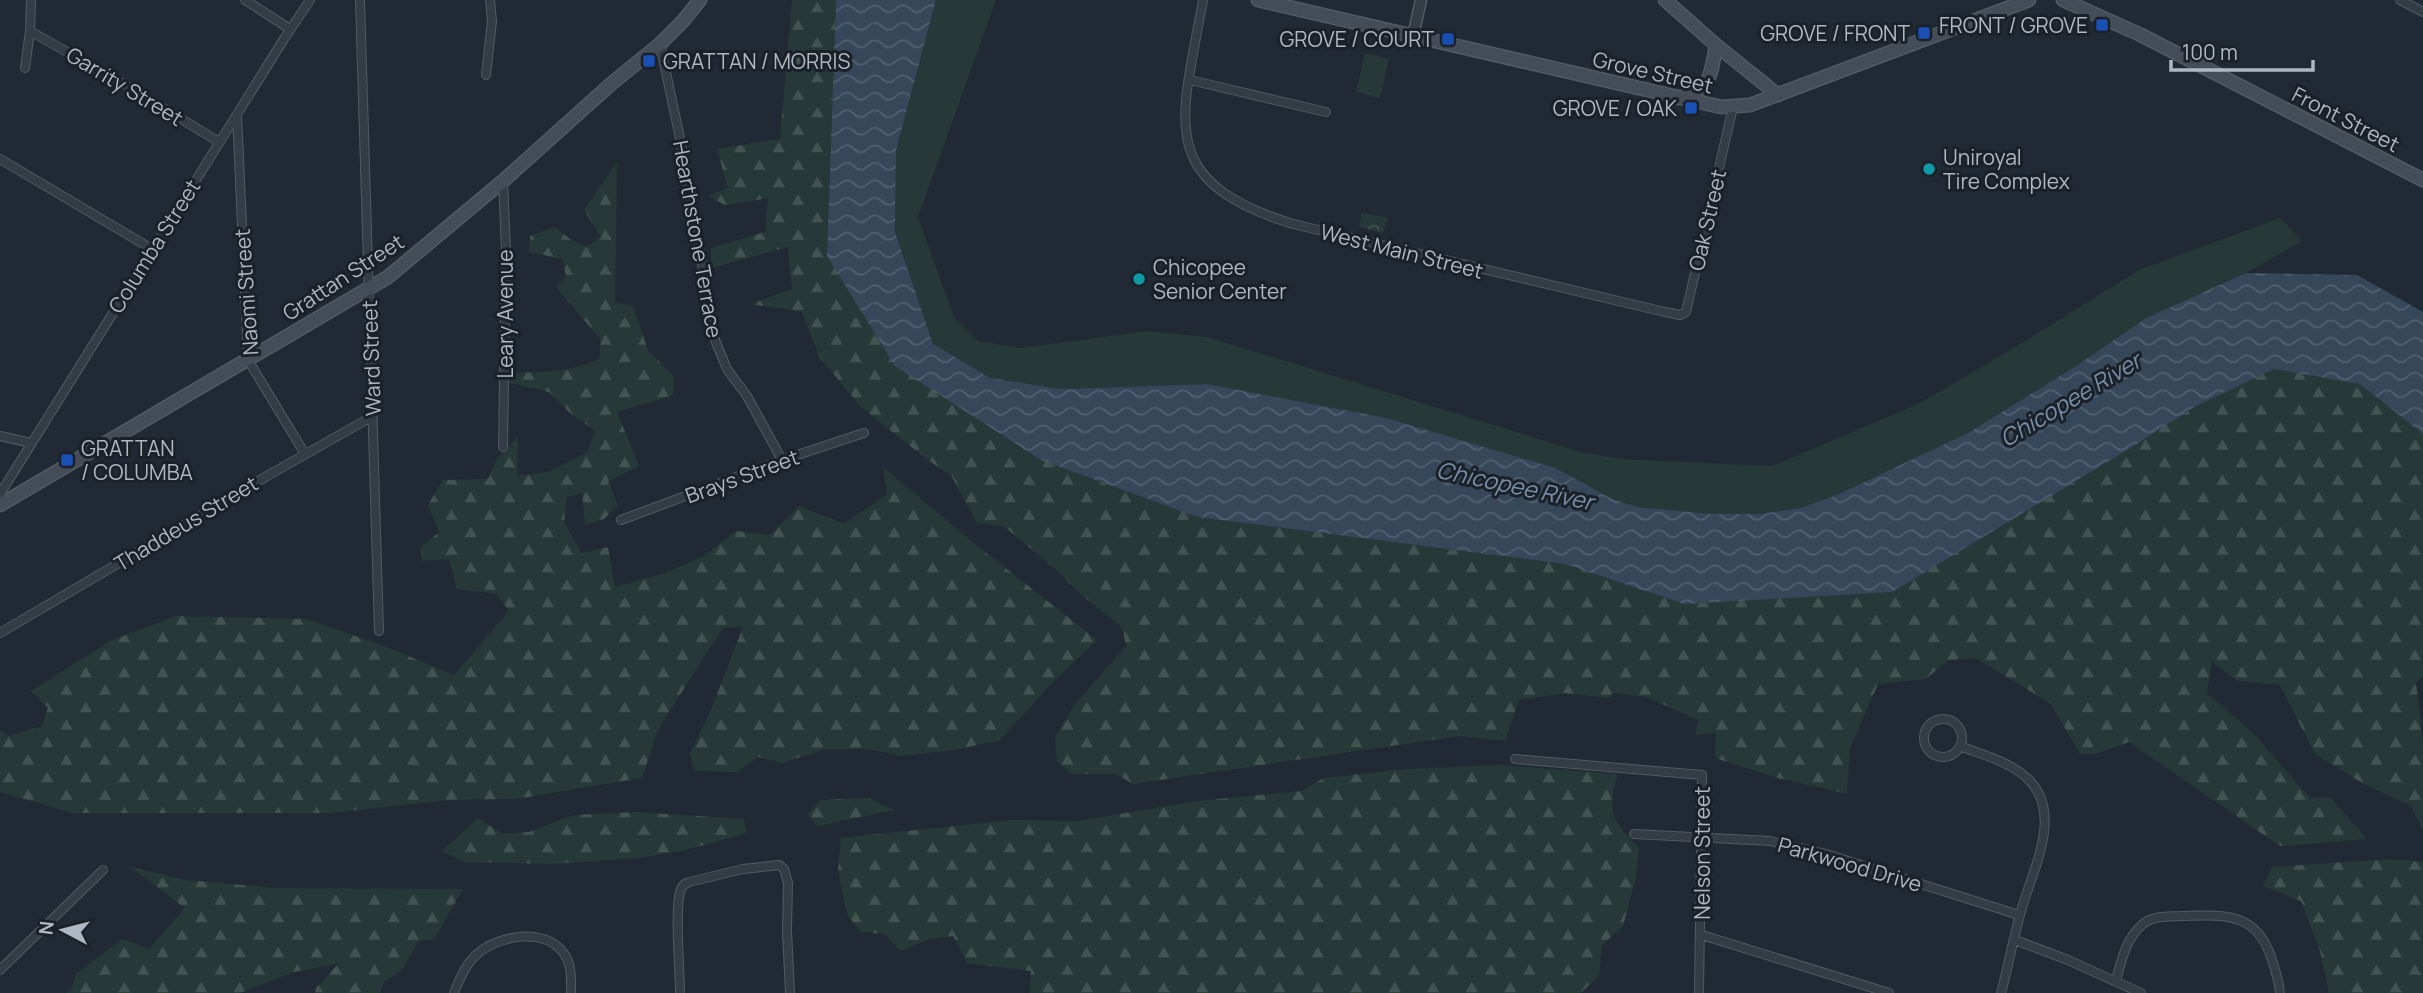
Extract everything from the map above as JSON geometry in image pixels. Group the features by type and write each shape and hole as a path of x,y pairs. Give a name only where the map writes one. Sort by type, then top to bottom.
{"main road":[{"name":"Grove Street","path":"1258,0 1711,106 1733,107 1750,105 1778,95 2029,0"},
{"path":"1665,0 1778,95"},
{"name":"Front Street","path":"2063,0 2141,35 2423,180"},
{"name":"Grattan Street","path":"0,505 388,277 660,44 683,22 697,1"},
{"path":"1676,98 1694,93 1706,84 1712,72 1716,45"}],"street":[{"path":"25,68 31,0"},
{"path":"245,0 290,29"},
{"name":"Columba Street","path":"0,494 310,0"},
{"name":"Ward Street","path":"360,0 379,631"},
{"path":"486,75 492,21 490,0"},
{"path":"1203,0 1190,80 1326,112"},
{"path":"1413,36 1421,0"},
{"path":"2400,0 2423,12"},
{"name":"Garrity Street","path":"30,31 219,142"},
{"name":"Hearthstone Terrace","path":"660,44 682,148 715,340 727,369 747,396 782,460"},
{"name":"West Main Street","path":"1190,80 1185,125 1191,155 1206,179 1232,199 1265,215 1457,265 1665,312"},
{"name":"Oak Street","path":"1665,312 1681,315 1686,312 1733,107"},
{"name":"Naomi Street","path":"237,114 248,360 305,454"},
{"path":"0,159 152,249"},
{"name":"Leary Avenue","path":"503,181 506,248 503,447"},
{"name":"Thaddeus Street","path":"0,633 373,416"},
{"name":"Brays Street","path":"621,520 782,460 864,433"},
{"path":"0,436 31,443"},
{"path":"1936,720 1954,723 1961,733 1960,746 1952,754 1940,757 1934,755 1924,740 1927,728 1936,720"},
{"path":"1960,746 2011,766 2029,779 2040,795 2045,813 2036,868 2020,915 2001,993"},
{"name":"Nelson Street","path":"1515,759 1702,775 1702,935 1699,993"},
{"name":"Parkwood Drive","path":"1634,834 1770,841 1826,854 2020,915"},
{"path":"680,993 679,918 680,892 683,885 743,869 779,865 784,869 788,883 790,993"},
{"path":"0,970 103,870"},
{"path":"2116,981 2129,940 2145,921 2170,917 2227,916 2242,920 2263,937 2278,976 2280,993"},
{"path":"1702,935 1889,993"},
{"path":"454,993 475,956 505,939 526,937 554,945 565,955 569,966 571,993"},
{"path":"2015,940 2141,993"}],"green space":[{"path":"792,0 836,0 827,256 1041,460 1197,517 1565,564 1684,604 2196,406 2274,369 2360,384 2423,434 2423,676 2416,682 2423,742 2423,831 2411,806 2362,783 2315,754 2280,685 2237,681 2212,661 2207,693 2254,734 2310,798 2330,797 2367,839 2280,846 2129,742 2096,754 2080,754 2051,704 1976,658 1948,660 1926,679 1878,684 1850,748 1847,794 1774,777 1715,758 1716,733 1696,735 1698,720 1646,697 1613,693 1609,698 1564,693 1519,700 1505,741 1459,736 1133,784 1116,774 1071,774 1057,761 1055,737 1075,704 1126,646 1122,627 1005,527 977,523 951,475 861,407 820,358 802,312 750,304 792,289 788,247 711,268 711,248 765,232 768,198 725,205 708,196 728,188 717,149 780,139"},
{"path":"936,0 996,0 918,217 954,317 978,341 1021,348 1147,331 1207,337 1581,452 1620,459 1771,466 1920,403 2139,270 2280,218 2302,241 2246,273 2146,318 2079,364 1968,433 1839,494 1801,508 1759,514 1712,514 1638,507 1612,499 1556,468 1386,419 1207,384 1061,389 989,378 933,345 895,232 896,151"},
{"path":"1365,53 1389,59 1380,98 1356,92"},
{"path":"617,162 615,302 633,306 648,350 674,376 673,395 617,412 639,466 608,481 618,505 604,519 585,525 582,493 567,497 564,522 581,553 608,547 615,587 666,573 704,556 736,531 770,535 799,506 844,524 887,494 883,467 1097,640 1051,684 1000,740 955,750 902,756 869,749 825,749 782,763 758,757 737,772 694,771 690,753 711,710 743,627 723,628 658,729 642,778 516,799 447,800 331,813 73,813 0,792 0,730 8,736 42,726 48,708 31,691 110,641 176,616 306,619 382,645 454,675 509,611 496,594 457,589 449,559 422,561 420,548 439,532 428,505 443,480 488,479 498,457 518,436 517,476 548,472 588,452 595,430 572,415 549,392 510,383 509,373 566,369 599,359 601,340 556,287 566,277 563,259 529,252 530,236 555,227 570,239 587,247 601,237 584,210"},
{"path":"1362,213 1388,218 1383,233 1359,227"},
{"path":"1500,765 1618,774 1612,807 1617,822 1639,848 1636,877 1623,926 1602,945 1599,976 1581,993 1029,993 1031,971 967,963 953,936 930,939 900,951 885,934 861,932 848,916 838,869 841,838 1011,820 1079,821 1197,801 1301,791 1324,778 1406,769"},
{"path":"868,798 894,810 817,826 808,814 820,800"},
{"path":"636,812 744,819 746,833 686,850 638,858 551,864 464,862 442,851 478,818 503,834 529,832 574,815"},
{"path":"2391,859 2423,862 2423,993 2329,993 2320,951 2301,901 2263,886 2272,867"},
{"path":"130,867 186,880 274,888 463,889 434,939 418,942 402,970 384,982 380,993 315,993 316,988 339,963 294,972 240,993 66,993 72,988 76,974 122,939 149,949 185,908"}],"water":[{"name":"Chicopee River","path":"836,0 936,0 896,151 895,232 933,344 990,378 1061,389 1207,384 1386,418 1556,468 1612,499 1638,507 1712,514 1759,514 1801,508 1839,494 1968,433 2079,364 2146,318 2246,273 2357,275 2423,312 2423,434 2360,384 2274,369 2196,406 1892,592 1684,604 1565,564 1197,517 1041,460 895,366 827,256"}],"place":[{"name":"FRONT / GROVE","path":"2102,25"},
{"name":"GROVE / FRONT","path":"1924,33"},
{"name":"GROVE / COURT","path":"1448,39"},
{"name":"GRATTAN / MORRIS","path":"649,61"},
{"name":"GROVE / OAK","path":"1691,108"},
{"name":"Uniroyal Tire Complex","path":"1929,169"},
{"name":"Chicopee Senior Center","path":"1139,279"},
{"name":"GRATTAN / COLUMBA","path":"67,460"}]}
